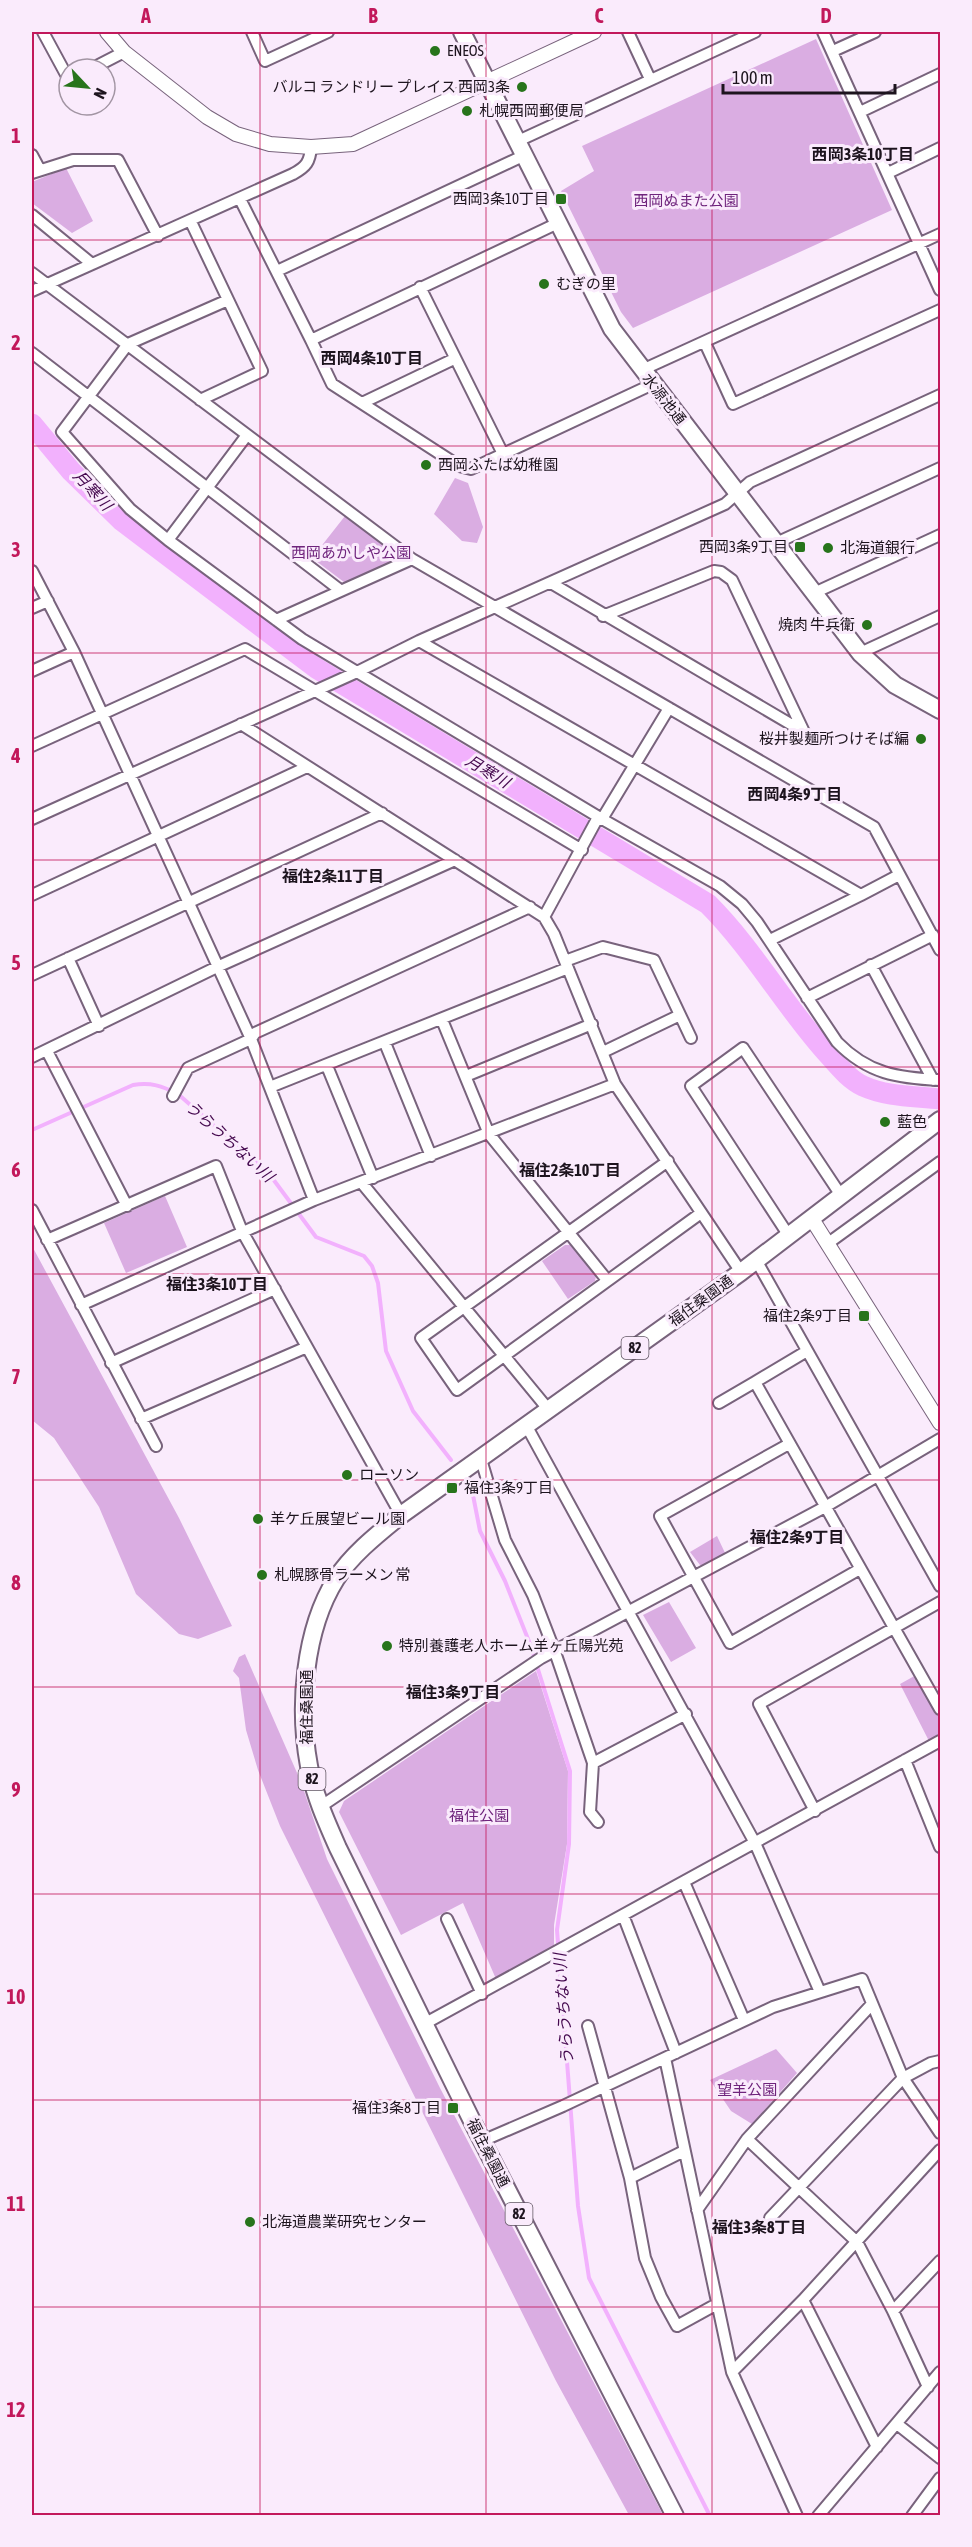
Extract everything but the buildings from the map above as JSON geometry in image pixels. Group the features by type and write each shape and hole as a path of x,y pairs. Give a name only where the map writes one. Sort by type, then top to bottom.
{"main road":[{"name":"水源池通","path":"462,32 612,330 860,653 895,685 940,710"},
{"name":"福住桑園通","path":"675,2516 482,2141 320,1807 309,1766 305,1732 306,1668 310,1637 336,1579 374,1539 401,1515 480,1456 741,1272 940,1120"}],"street":[{"path":"43,32 57,58"},
{"path":"107,32 124,52 222,127 270,144 311,147 352,144 594,32"},
{"path":"252,32 266,61 325,32"},
{"path":"628,32 650,79"},
{"path":"277,271 521,148 650,79 754,32"},
{"path":"823,32 940,290"},
{"path":"832,51 875,32"},
{"path":"114,57 124,52"},
{"path":"860,112 940,74"},
{"path":"32,291 191,222 305,167 310,160 311,147"},
{"path":"888,173 940,148"},
{"path":"32,155 36,172 73,160 118,160 158,236"},
{"path":"240,199 332,384 459,466 471,469 653,384"},
{"path":"32,215 92,264"},
{"path":"191,222 262,371 200,400"},
{"path":"311,340 558,223"},
{"path":"642,370 940,234"},
{"path":"32,273 412,559 874,827 940,950"},
{"path":"420,287 503,454"},
{"path":"228,300 128,344 86,396 62,432 130,509 276,620 355,673 599,820 720,886 742,904 770,940 837,1042 851,1057 872,1069 908,1078 937,1080"},
{"path":"705,343 733,404 940,310"},
{"path":"32,353 340,590"},
{"path":"362,403 454,359"},
{"path":"32,819 355,673 418,640 497,608 725,504 750,482 940,394"},
{"path":"168,540 247,435"},
{"path":"776,543 940,468"},
{"path":"814,593 940,535"},
{"path":"276,620 412,559"},
{"path":"32,571 74,652 218,967 270,1087 314,1200"},
{"path":"551,583 603,616 804,732 732,580 727,575 714,571 603,616"},
{"path":"32,608 48,601"},
{"path":"860,653 940,616"},
{"path":"418,640 861,895"},
{"path":"32,746 245,649 319,689 582,848"},
{"path":"32,672 74,652"},
{"path":"544,917 582,848 669,708"},
{"path":"241,724 544,917 567,964 615,1084 741,1272"},
{"path":"32,895 307,767"},
{"path":"32,975 382,813"},
{"path":"32,1057 218,967 455,860"},
{"path":"770,940 899,875"},
{"path":"176,1091 188,1068 250,1040 255,1033 531,907"},
{"path":"807,998 933,935"},
{"path":"270,1087 442,1020 603,947 654,960 692,1038"},
{"path":"68,958 99,1026"},
{"path":"871,965 937,1080"},
{"path":"603,1052 680,1015"},
{"path":"442,1020 489,1134 607,1281"},
{"path":"466,1076 592,1024"},
{"path":"385,1043 430,1156"},
{"path":"789,1236 691,1086 743,1048 842,1197"},
{"path":"47,1051 127,1206"},
{"path":"327,1066 373,1178"},
{"path":"81,1305 314,1200 615,1084"},
{"path":"668,1161 422,1338 456,1390 701,1214"},
{"path":"827,1244 940,1162"},
{"path":"47,1240 216,1166 242,1231 401,1515"},
{"path":"361,1182 548,1409"},
{"path":"32,1210 156,1446"},
{"path":"812,1219 940,1423"},
{"path":"756,1260 940,1586"},
{"path":"111,1363 275,1289"},
{"path":"141,1419 307,1347"},
{"path":"719,1403 807,1351"},
{"path":"755,1382 940,1709"},
{"path":"526,1425 755,1843 820,1992"},
{"path":"320,1807 541,1659 825,1508 940,1439"},
{"path":"789,1444 660,1516 693,1577 730,1642 860,1569"},
{"path":"480,1456 505,1540 532,1595 555,1652 593,1763 590,1812 598,1822"},
{"path":"815,1811 759,1704 895,1630 940,1602"},
{"path":"593,1763 686,1714"},
{"path":"424,2024 940,1741"},
{"path":"905,1760 936,1825 940,1847"},
{"path":"684,1882 744,2020"},
{"path":"623,1915 676,2053"},
{"path":"447,1919 482,1994"},
{"path":"482,2141 563,2106 744,2020 862,1979 903,2078 940,2133"},
{"path":"697,2210 747,2139 872,2004"},
{"path":"588,2026 630,2178 645,2258 661,2297 676,2326 717,2304"},
{"path":"665,2058 732,2372 797,2516"},
{"path":"770,2218 903,2078 931,2063 940,2061"},
{"path":"747,2139 800,2186 857,2242 893,2311 928,2387"},
{"path":"732,2372 803,2300 940,2150"},
{"path":"630,2178 684,2151"},
{"path":"893,2311 940,2261"},
{"path":"803,2300 876,2447"},
{"path":"818,2516 940,2372"},
{"path":"897,2424 940,2458"},
{"path":"912,2516 940,2478"}],"green space":[{"name":"西岡ぬまた公園","path":"816,39 892,210 633,328 621,312 561,191 594,171 582,146"},
{"path":"66,168 93,221 72,233 32,203 32,182"},
{"path":"455,478 468,483 483,527 477,543 462,541 434,514"},
{"name":"西岡あかしや公園","path":"345,516 407,558 348,585 312,558"},
{"path":"165,1196 187,1247 126,1273 104,1223"},
{"path":"565,1245 570,1245 596,1276 595,1281 568,1299 542,1261"},
{"path":"32,1246 179,1518 232,1626 198,1639 179,1634 136,1594 99,1507 54,1438 32,1420"},
{"path":"717,1536 726,1555 706,1567 700,1565 690,1552"},
{"path":"669,1602 696,1648 671,1662 643,1615"},
{"path":"245,1654 301,1782 327,1859 440,2088 663,2515 629,2515 556,2381 280,1826 258,1770 246,1730 239,1678 233,1671 239,1657"},
{"name":"福住公園","path":"536,1671 568,1771 567,1844 554,1925 554,1950 496,1979 463,1903 401,1935 339,1812 344,1801"},
{"path":"918,1674 940,1716 940,1738 930,1743 900,1684"},
{"name":"望羊公園","path":"776,2049 797,2073 752,2124 731,2111 710,2080"}],"waterway":[{"name":"月寒川","path":"32,424 71,471 122,521 316,668 708,904 740,940 811,1034 852,1079 872,1090 901,1096 940,1099"},
{"name":"うらうちない川","path":"32,1130 133,1085 156,1085 178,1094 270,1175 316,1237 364,1256 372,1266 378,1283 386,1351 413,1411 451,1460"},
{"name":"うらうちない川","path":"472,1490 480,1531 505,1581 530,1644 570,1771 569,1844 557,1930 578,2206 589,2278 710,2516"}],"place":[{"name":"ENEOS","path":"435,51"},
{"name":"バルコ ランドリー プレイス 西岡3条","path":"522,87"},
{"name":"札幌西岡郵便局","path":"467,111"},
{"name":"西岡3条10丁目","path":"561,199"},
{"name":"むぎの里","path":"544,284"},
{"name":"西岡ふたば幼稚園","path":"426,465"},
{"name":"西岡3条9丁目","path":"800,547"},
{"name":"北海道銀行","path":"828,548"},
{"name":"焼肉 牛兵衛","path":"867,625"},
{"name":"桜井製麺所つけそば編","path":"921,739"},
{"name":"藍色","path":"885,1122"},
{"name":"福住2条9丁目","path":"864,1316"},
{"name":"ローソン","path":"347,1475"},
{"name":"福住3条9丁目","path":"452,1488"},
{"name":"羊ケ丘展望ビール園","path":"258,1519"},
{"name":"札幌豚骨ラーメン 常","path":"262,1575"},
{"name":"特別養護老人ホーム羊ヶ丘陽光苑","path":"387,1646"},
{"name":"福住3条8丁目","path":"453,2108"},
{"name":"北海道農業研究センター","path":"250,2222"}],"district":[{"name":"西岡3条10丁目","path":"863,154"},
{"name":"西岡4条10丁目","path":"372,358"},
{"name":"西岡4条9丁目","path":"795,794"},
{"name":"福住2条11丁目","path":"333,876"},
{"name":"福住2条10丁目","path":"570,1170"},
{"name":"福住3条10丁目","path":"217,1284"},
{"name":"福住2条9丁目","path":"797,1537"},
{"name":"福住3条9丁目","path":"453,1692"},
{"name":"福住3条8丁目","path":"759,2227"}]}
